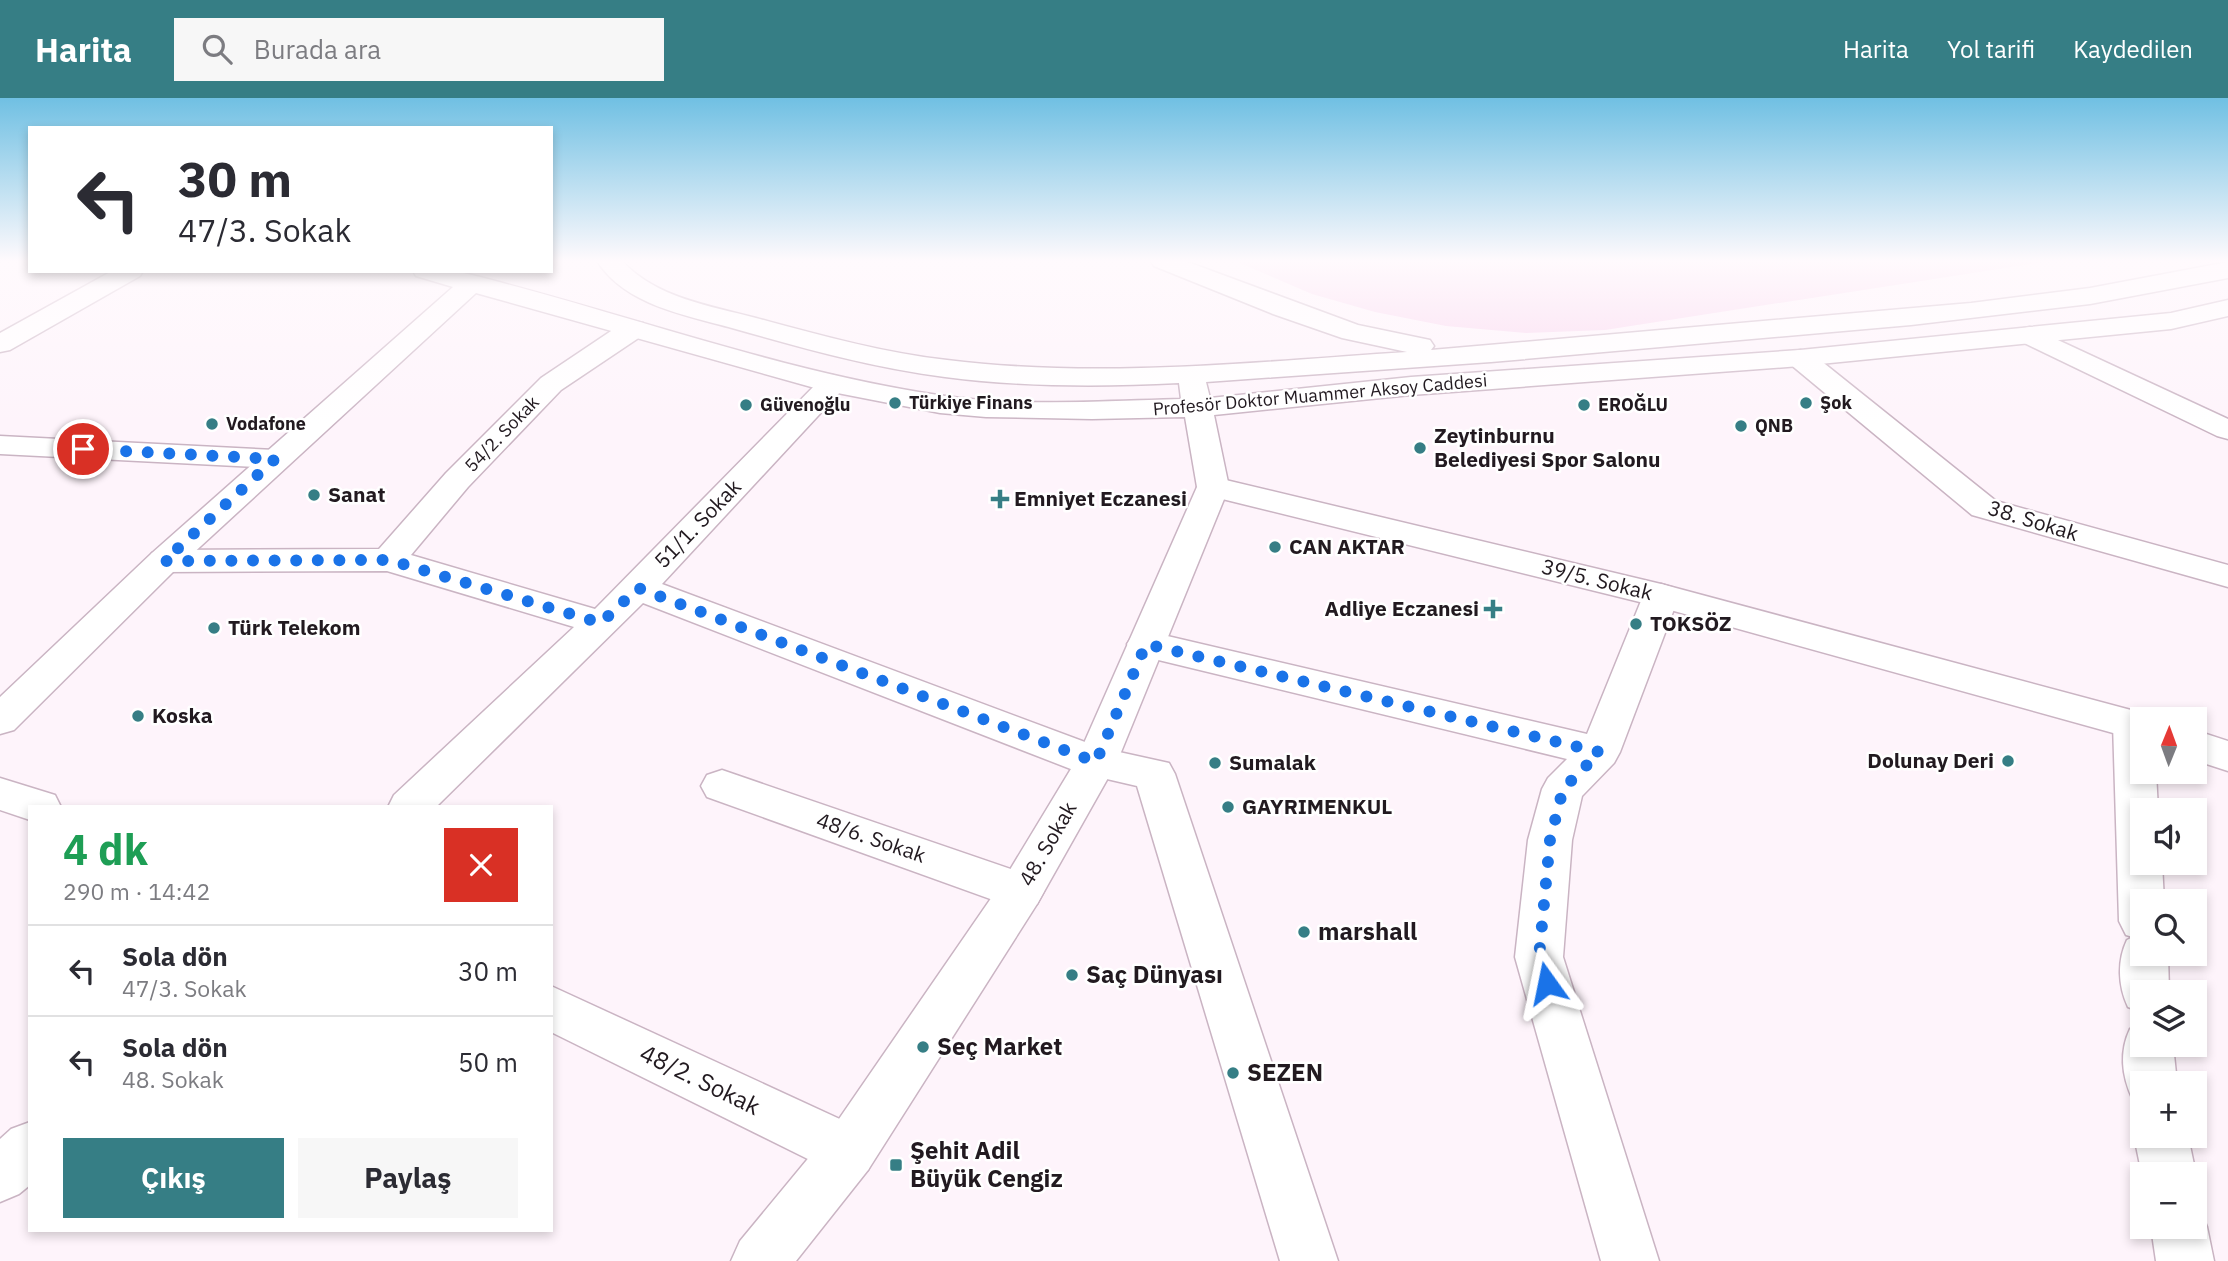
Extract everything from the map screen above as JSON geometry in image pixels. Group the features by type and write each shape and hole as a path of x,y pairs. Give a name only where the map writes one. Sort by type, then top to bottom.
{"main road":[{"path":"0,344 52,315"},
{"path":"0,720 164,561 436,315"},
{"name":"Profesör Doktor Muammer Aksoy Caddesi","path":"585,315 832,384 927,402 986,408 1092,410 1195,391 1467,356 1926,315"},
{"name":"Profesör Doktor Muammer Aksoy Caddesi","path":"719,315 786,335 924,366 976,373 1064,377 1195,391 1411,386 1800,358 2171,321 2196,315"},
{"path":"1303,315 1352,332 1467,356"},
{"name":"54/2. Sokak","path":"389,560 457,480 551,384 633,329"},
{"path":"2030,335 2228,430"},
{"name":"38. Sokak","path":"1800,358 1984,508 2228,576"},
{"name":"51/1. Sokak","path":"411,805 638,588 832,384"},
{"path":"1195,391 1213,487"},
{"path":"0,445 275,459"},
{"name":"39/5. Sokak","path":"1213,487 1661,596 2130,723"},
{"name":"48. Sokak","path":"761,1261 849,1151 1021,891 1096,762 1213,487"},
{"path":"164,561 389,560 601,623"},
{"path":"638,588 1096,762 1154,774 1309,1261"},
{"path":"1630,1261 1539,957 1550,840 1563,789 1600,752 1661,596"},
{"path":"1146,644 1600,752"},
{"path":"2207,749 2228,756"},
{"path":"2139,784 2141,889"},
{"name":"48/6. Sokak","path":"722,786 1021,891"},
{"path":"0,794 34,805"},
{"name":"48/2. Sokak","path":"553,1009 849,1151"},
{"path":"0,1174 28,1150"},
{"path":"2181,1239 2185,1261"}],"shaded area":[{"path":"1392,315 1700,315 1605,330 1526,333 1446,326"}],"place":[{"name":"Türkiye Finans","path":"895,403"},
{"name":"Şok","path":"1806,403"},
{"name":"Güvenoğlu","path":"746,405"},
{"name":"EROĞLU","path":"1584,405"},
{"name":"Vodafone","path":"212,424"},
{"name":"QNB","path":"1741,426"},
{"name":"Zeytinburnu Belediyesi Spor Salonu","path":"1420,448"},
{"name":"Sanat","path":"314,495"},
{"name":"Emniyet Eczanesi","path":"1000,499"},
{"name":"CAN AKTAR","path":"1275,547"},
{"name":"Adliye Eczanesi","path":"1493,609"},
{"name":"TOKSÖZ","path":"1636,624"},
{"name":"Türk Telekom","path":"214,628"},
{"name":"Koska","path":"138,716"},
{"name":"Dolunay Deri","path":"2008,761"},
{"name":"Sumalak","path":"1215,763"},
{"name":"GAYRIMENKUL","path":"1228,807"},
{"name":"marshall","path":"1304,932"},
{"name":"Saç Dünyası","path":"1072,975"},
{"name":"Seç Market","path":"923,1047"},
{"name":"SEZEN","path":"1233,1073"},
{"name":"Şehit Adil Büyük Cengiz","path":"896,1165"}],"route":[{"path":"83,449 275,459 164,561 389,560 601,623 638,588 1096,762 1146,644 1600,752 1563,789 1550,840 1539,957 1547,983"}]}
